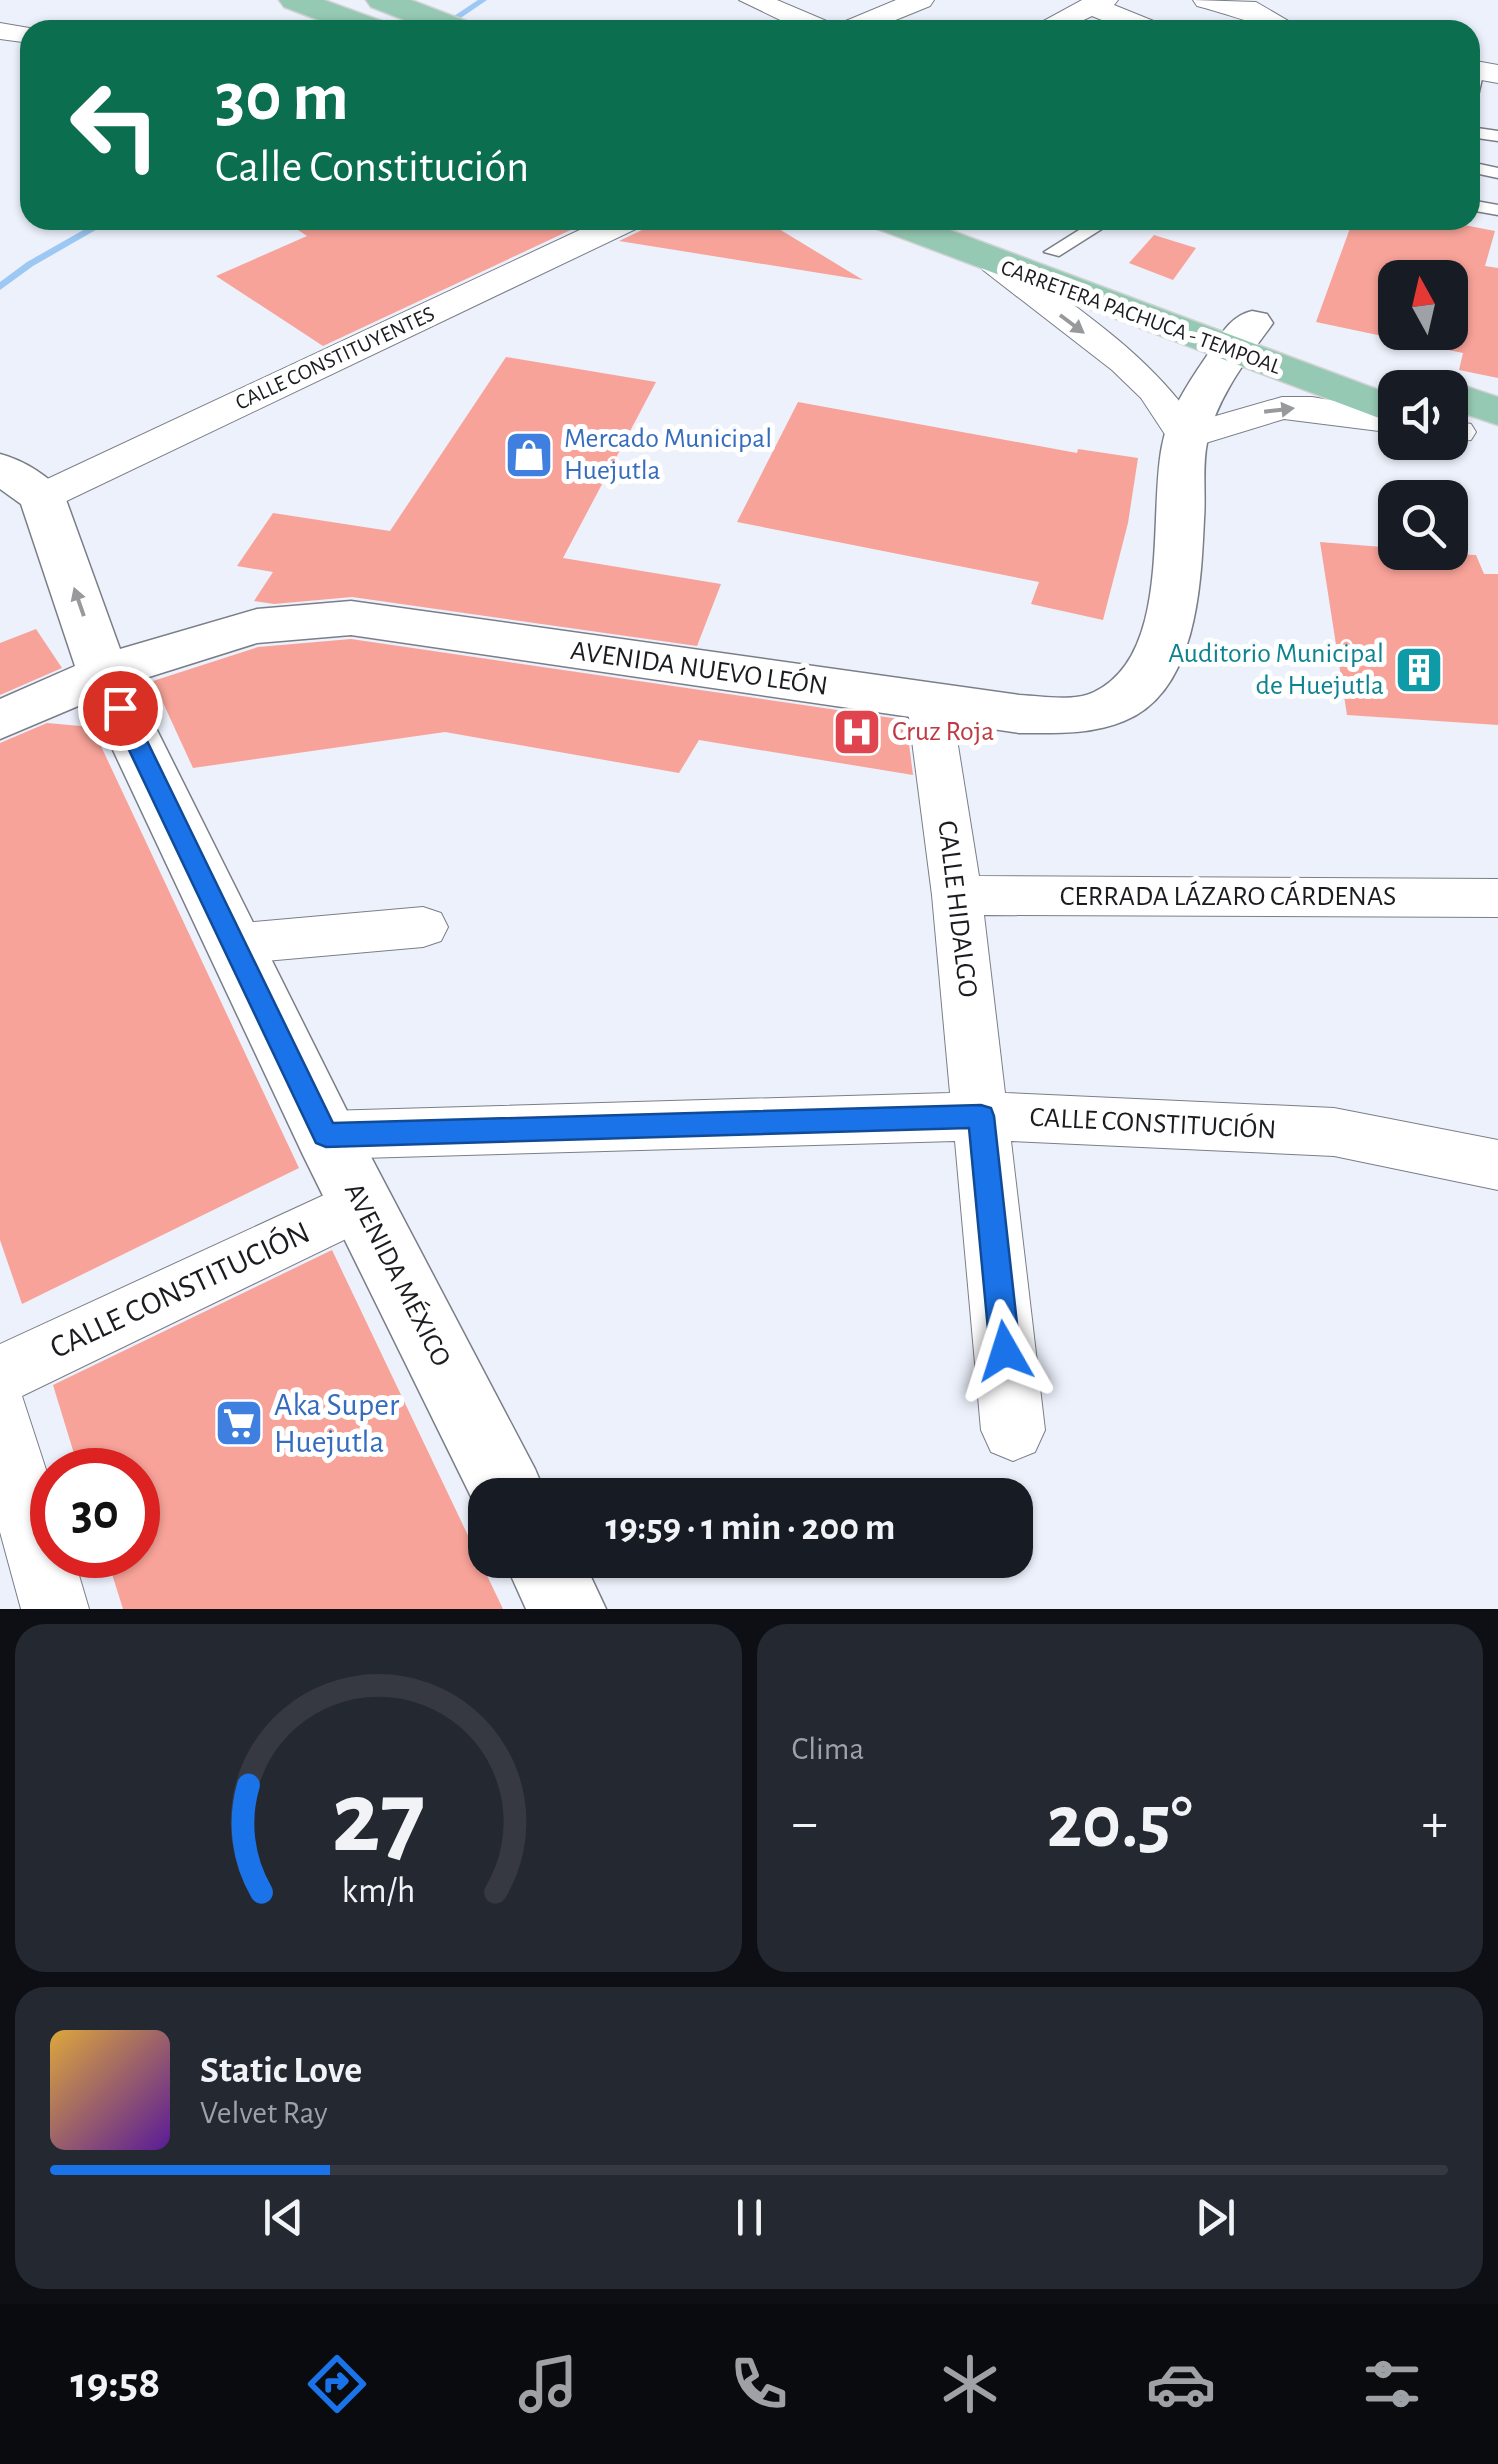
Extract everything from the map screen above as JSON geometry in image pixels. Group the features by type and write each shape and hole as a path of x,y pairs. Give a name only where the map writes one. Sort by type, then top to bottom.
{"main road":[{"path":"295,0 338,16 381,10 420,20"},
{"name":"CARRETERA PACHUCA - TEMPOAL","path":"913,230 995,263 1378,373"},
{"name":"CARRETERA PACHUCA - TEMPOAL","path":"997,230 1242,336 1378,403"},
{"path":"1468,423 1498,412"}],"street":[{"path":"753,0 801,20"},
{"path":"871,20 920,0"},
{"path":"1207,0 1246,8 1270,20"},
{"path":"1061,20 1098,3 1131,20"},
{"name":"CALLE CONSTITUYENTES","path":"21,482 605,230"},
{"path":"995,263 1125,362 1155,391 1186,437 1282,408 1312,408 1378,419"},
{"name":"AVENIDA NUEVO LEÓN","path":"0,720 104,674 224,630 288,618 351,618 1019,714 1082,715 1132,695 1160,654 1178,556 1186,437 1242,336"},
{"name":"AVENIDA MÉXICO","path":"21,482 104,674 232,944 500,1478"},
{"name":"CALLE HIDALGO","path":"929,702 957,895 1013,1430"},
{"name":"CERRADA LÁZARO CÁRDENAS","path":"957,895 1498,898"},
{"path":"232,944 422,927"},
{"name":"CALLE CONSTITUCIÓN","path":"326,1135 981,1116 1334,1132 1498,1165"},
{"name":"CALLE CONSTITUCIÓN","path":"0,1375 361,1204"},
{"path":"0,1418 55,1609"},
{"path":"551,1578 567,1609"}],"lane":[{"path":"1053,252 1090,230"}],"building":[{"path":"298,230 571,230 323,346 216,276 307,236"},
{"path":"642,230 781,230 863,280 619,241"},
{"path":"1349,230 1495,231 1485,266 1498,268 1498,378 1459,370 1463,353 1449,350 1468,350 1468,260 1378,260 1378,335 1316,322"},
{"path":"1154,235 1196,248 1173,280 1129,263"},
{"path":"506,357 656,382 563,558 721,584 697,646 352,597 274,604 254,601 273,572 237,566 273,513 390,531"},
{"path":"798,402 1077,453 1078,449 1138,458 1128,523 1103,620 1031,604 1039,582 737,522"},
{"name":"Auditorio Municipal de Huejutla","path":"1320,542 1378,547 1378,570 1468,570 1468,555 1476,555 1484,574 1498,574 1498,725 1347,715"},
{"path":"36,629 62,668 0,695 0,643"},
{"path":"351,639 906,720 913,775 699,740 679,773 445,732 193,768 153,681 258,647"},
{"path":"47,723 92,727 299,1168 22,1304 0,1240 0,743"},
{"name":"Aka Super Huejutla","path":"332,1250 468,1536 468,1578 488,1578 503,1609 123,1609 113,1578 160,1578 160,1448 72,1448 53,1385"}],"waterway":[{"path":"452,20 483,0"},
{"path":"0,287 30,264 90,230"}],"place":[{"name":"Mercado Municipal Huejutla","path":"529,455"},
{"name":"Auditorio Municipal de Huejutla","path":"1419,670"},
{"name":"Cruz Roja","path":"857,732"},
{"name":"Aka Super Huejutla","path":"239,1423"}],"route":[{"path":"120,708 326,1135 981,1116 1005,1351"}]}
